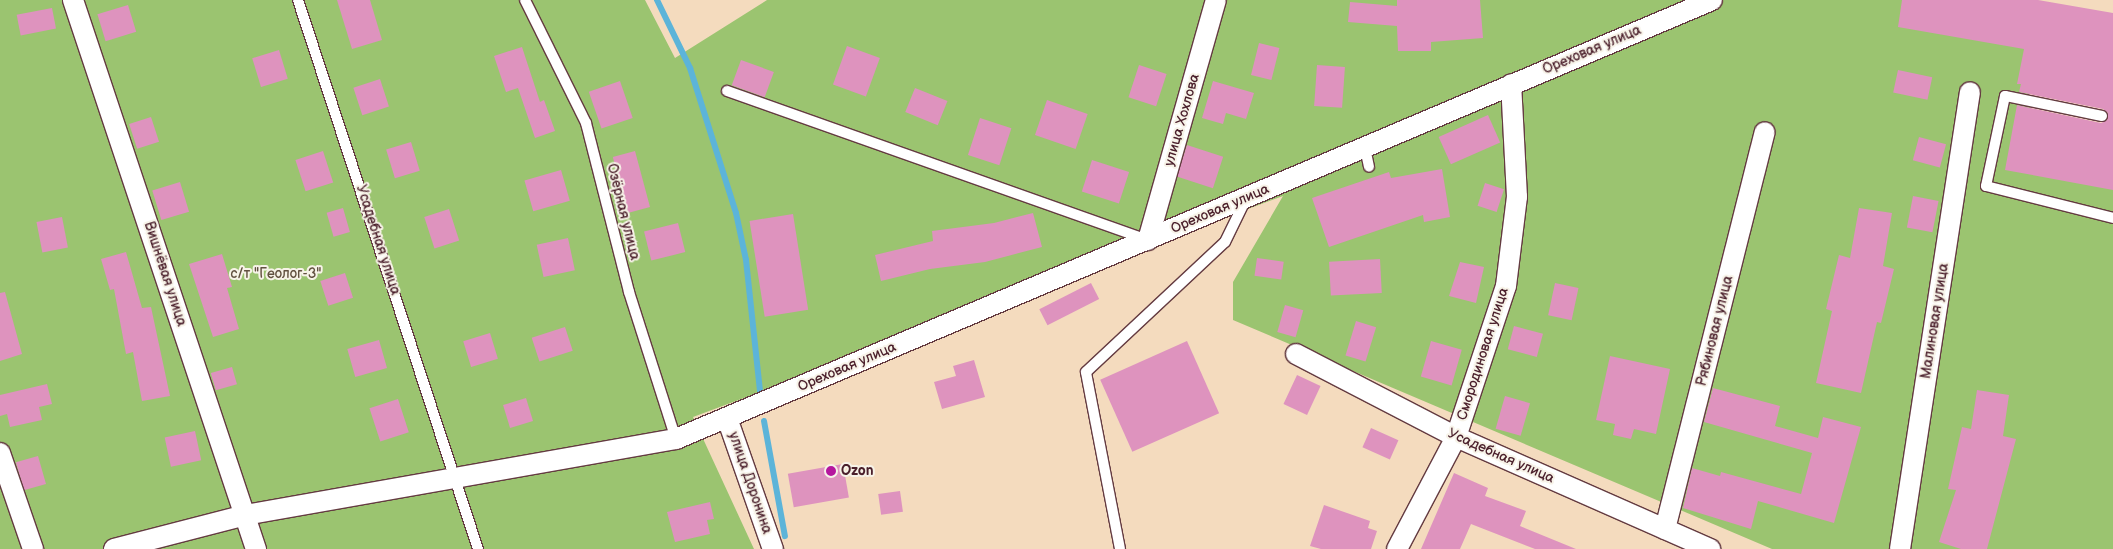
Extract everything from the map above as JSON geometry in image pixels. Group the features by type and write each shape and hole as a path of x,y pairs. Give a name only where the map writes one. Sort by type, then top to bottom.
{"street":[{"name":"Вишнёвая улица","path":"73,0 256,549"},
{"name":"улица Хохлова","path":"1148,240 1216,0"},
{"name":"Ореховая улица","path":"728,418 1246,198 1367,157 1511,84 1712,0"},
{"name":"Смородиновая улица","path":"1397,549 1456,436 1506,286 1517,198 1511,84"},
{"name":"Малиновая улица","path":"1900,549 1970,92"},
{"name":"Рябиновая улица","path":"1665,529 1765,132"},
{"name":"Усадебная улица","path":"1296,354 1456,436 1710,549"},
{"path":"114,549 245,515 676,439 728,418"},
{"name":"улица Доронина","path":"728,418 773,549"},
{"path":"0,453 33,549"}],"lane":[{"name":"Усадебная улица","path":"298,0 457,479 478,549"},
{"name":"Озёрная улица","path":"525,0 586,124 629,292 676,439"},
{"path":"727,91 1148,240"},
{"path":"2102,116 2005,96 1986,186 2113,218"},
{"path":"1120,549 1086,372 1225,242 1246,198"}],"green space":[{"name":"с/т \"Геолог-3\"","path":"0,0 645,0 675,58 767,0 2022,0 2032,132 2113,155 2113,549 1772,549 1233,320 1233,282 1283,196 693,417 754,549 0,549"}],"building":[{"path":"337,0 370,0 382,40 352,49"},
{"path":"1397,0 1480,0 1483,38 1431,42 1431,51 1398,51 1397,26 1348,22 1350,2 1397,6"},
{"path":"1902,0 2038,0 2113,13 2113,190 2005,170 2017,105 2101,123 2107,120 2108,113 2103,109 2019,92 2021,84 2017,84 2024,49 1898,27"},
{"path":"128,5 136,32 106,41 97,14"},
{"path":"52,8 56,29 21,35 17,15"},
{"path":"1259,43 1279,48 1271,80 1251,75"},
{"path":"847,46 880,58 866,96 833,85"},
{"path":"522,47 540,102 544,100 555,131 535,138 518,88 506,92 494,56"},
{"path":"279,50 288,79 261,87 252,58"},
{"path":"741,60 774,72 765,97 732,85"},
{"path":"1139,65 1167,74 1156,106 1128,97"},
{"path":"1317,65 1345,67 1342,108 1314,106"},
{"path":"1898,70 1932,77 1927,100 1893,92"},
{"path":"380,79 389,107 362,115 353,88"},
{"path":"620,81 633,118 601,129 589,92"},
{"path":"1213,81 1254,93 1246,119 1226,113 1223,124 1202,118"},
{"path":"915,88 947,101 938,125 905,112"},
{"path":"1047,100 1088,114 1076,149 1035,135"},
{"path":"1488,115 1500,142 1451,164 1439,137"},
{"path":"151,117 159,142 137,149 129,124"},
{"path":"980,118 1011,128 999,165 968,155"},
{"path":"1919,137 1946,144 1940,167 1913,160"},
{"path":"411,142 420,171 395,178 386,150"},
{"path":"1187,145 1223,157 1213,188 1177,176"},
{"path":"323,151 333,182 306,191 295,160"},
{"path":"635,151 650,207 628,213 613,157"},
{"path":"1092,160 1129,172 1119,203 1082,191"},
{"path":"1442,169 1450,217 1424,222 1423,215 1329,247 1312,198 1389,172 1391,178"},
{"path":"561,170 570,201 533,211 524,180"},
{"path":"180,182 189,212 161,220 152,190"},
{"path":"1485,183 1504,189 1497,212 1478,206"},
{"path":"1913,196 1939,201 1932,232 1907,227"},
{"path":"343,208 350,232 334,237 327,213"},
{"path":"1859,208 1892,213 1883,266 1894,269 1881,323 1877,322 1861,393 1816,383 1832,311 1826,309 1839,255 1850,258"},
{"path":"449,209 459,240 434,248 424,217"},
{"path":"1033,213 1042,247 985,262 930,269 881,281 875,255 933,241 932,231 994,223"},
{"path":"793,214 808,310 765,317 750,221"},
{"path":"62,217 68,247 42,252 36,222"},
{"path":"678,223 685,252 651,261 644,231"},
{"path":"568,238 575,270 544,277 537,245"},
{"path":"126,252 142,308 151,307 170,396 142,401 133,352 126,354 114,289 110,290 101,259"},
{"path":"222,254 232,287 227,288 239,329 213,337 189,264"},
{"path":"1257,258 1284,262 1281,280 1254,276"},
{"path":"1380,259 1382,293 1331,296 1329,262"},
{"path":"1460,262 1484,267 1476,303 1449,296"},
{"path":"345,273 353,298 328,306 320,281"},
{"path":"1091,283 1099,299 1047,325 1039,309"},
{"path":"1555,283 1578,288 1572,320 1548,315"},
{"path":"5,292 22,354 0,361 0,293"},
{"path":"1285,305 1303,310 1296,337 1277,332"},
{"path":"1356,321 1376,327 1366,362 1345,355"},
{"path":"1514,326 1543,334 1537,357 1508,349"},
{"path":"565,327 573,351 539,362 532,338"},
{"path":"490,333 498,359 471,367 463,341"},
{"path":"379,340 387,368 355,377 347,349"},
{"path":"1187,341 1219,413 1132,452 1100,380"},
{"path":"1431,341 1462,350 1452,385 1421,377"},
{"path":"1610,356 1670,369 1656,434 1634,429 1631,439 1613,435 1615,424 1596,420"},
{"path":"974,360 985,397 942,409 934,382 956,376 953,366"},
{"path":"232,367 237,384 216,390 211,373"},
{"path":"1297,375 1321,386 1307,415 1283,404"},
{"path":"47,384 52,404 39,407 42,420 10,427 7,414 0,416 0,395"},
{"path":"1713,388 1780,406 1775,426 1818,438 1823,417 1861,427 1834,523 1758,501 1751,529 1683,508 1692,468 1720,476 1721,472 1801,494 1812,453 1704,422"},
{"path":"1977,390 2009,395 2003,436 2016,439 1987,549 1961,549 1939,542 1956,490 1948,489 1962,427 1971,429"},
{"path":"1505,396 1530,403 1521,436 1496,429"},
{"path":"526,398 533,421 510,428 503,405"},
{"path":"398,399 409,432 380,442 369,408"},
{"path":"1371,428 1398,440 1390,459 1362,447"},
{"path":"195,431 201,460 171,467 165,437"},
{"path":"38,456 46,484 24,490 16,462"},
{"path":"843,464 849,497 794,507 788,474"},
{"path":"1454,473 1488,488 1485,496 1526,511 1520,526 1576,549 1535,549 1471,524 1460,549 1421,549"},
{"path":"900,491 903,512 881,515 878,494"},
{"path":"710,502 714,519 707,520 710,534 675,542 667,512"},
{"path":"1324,505 1370,521 1368,528 1377,531 1371,549 1321,549 1310,546"}],"waterway":[{"path":"657,0 690,68 736,213 746,260 760,391"},
{"path":"764,421 785,536"}],"place":[{"name":"Ozon","path":"831,471"}]}
